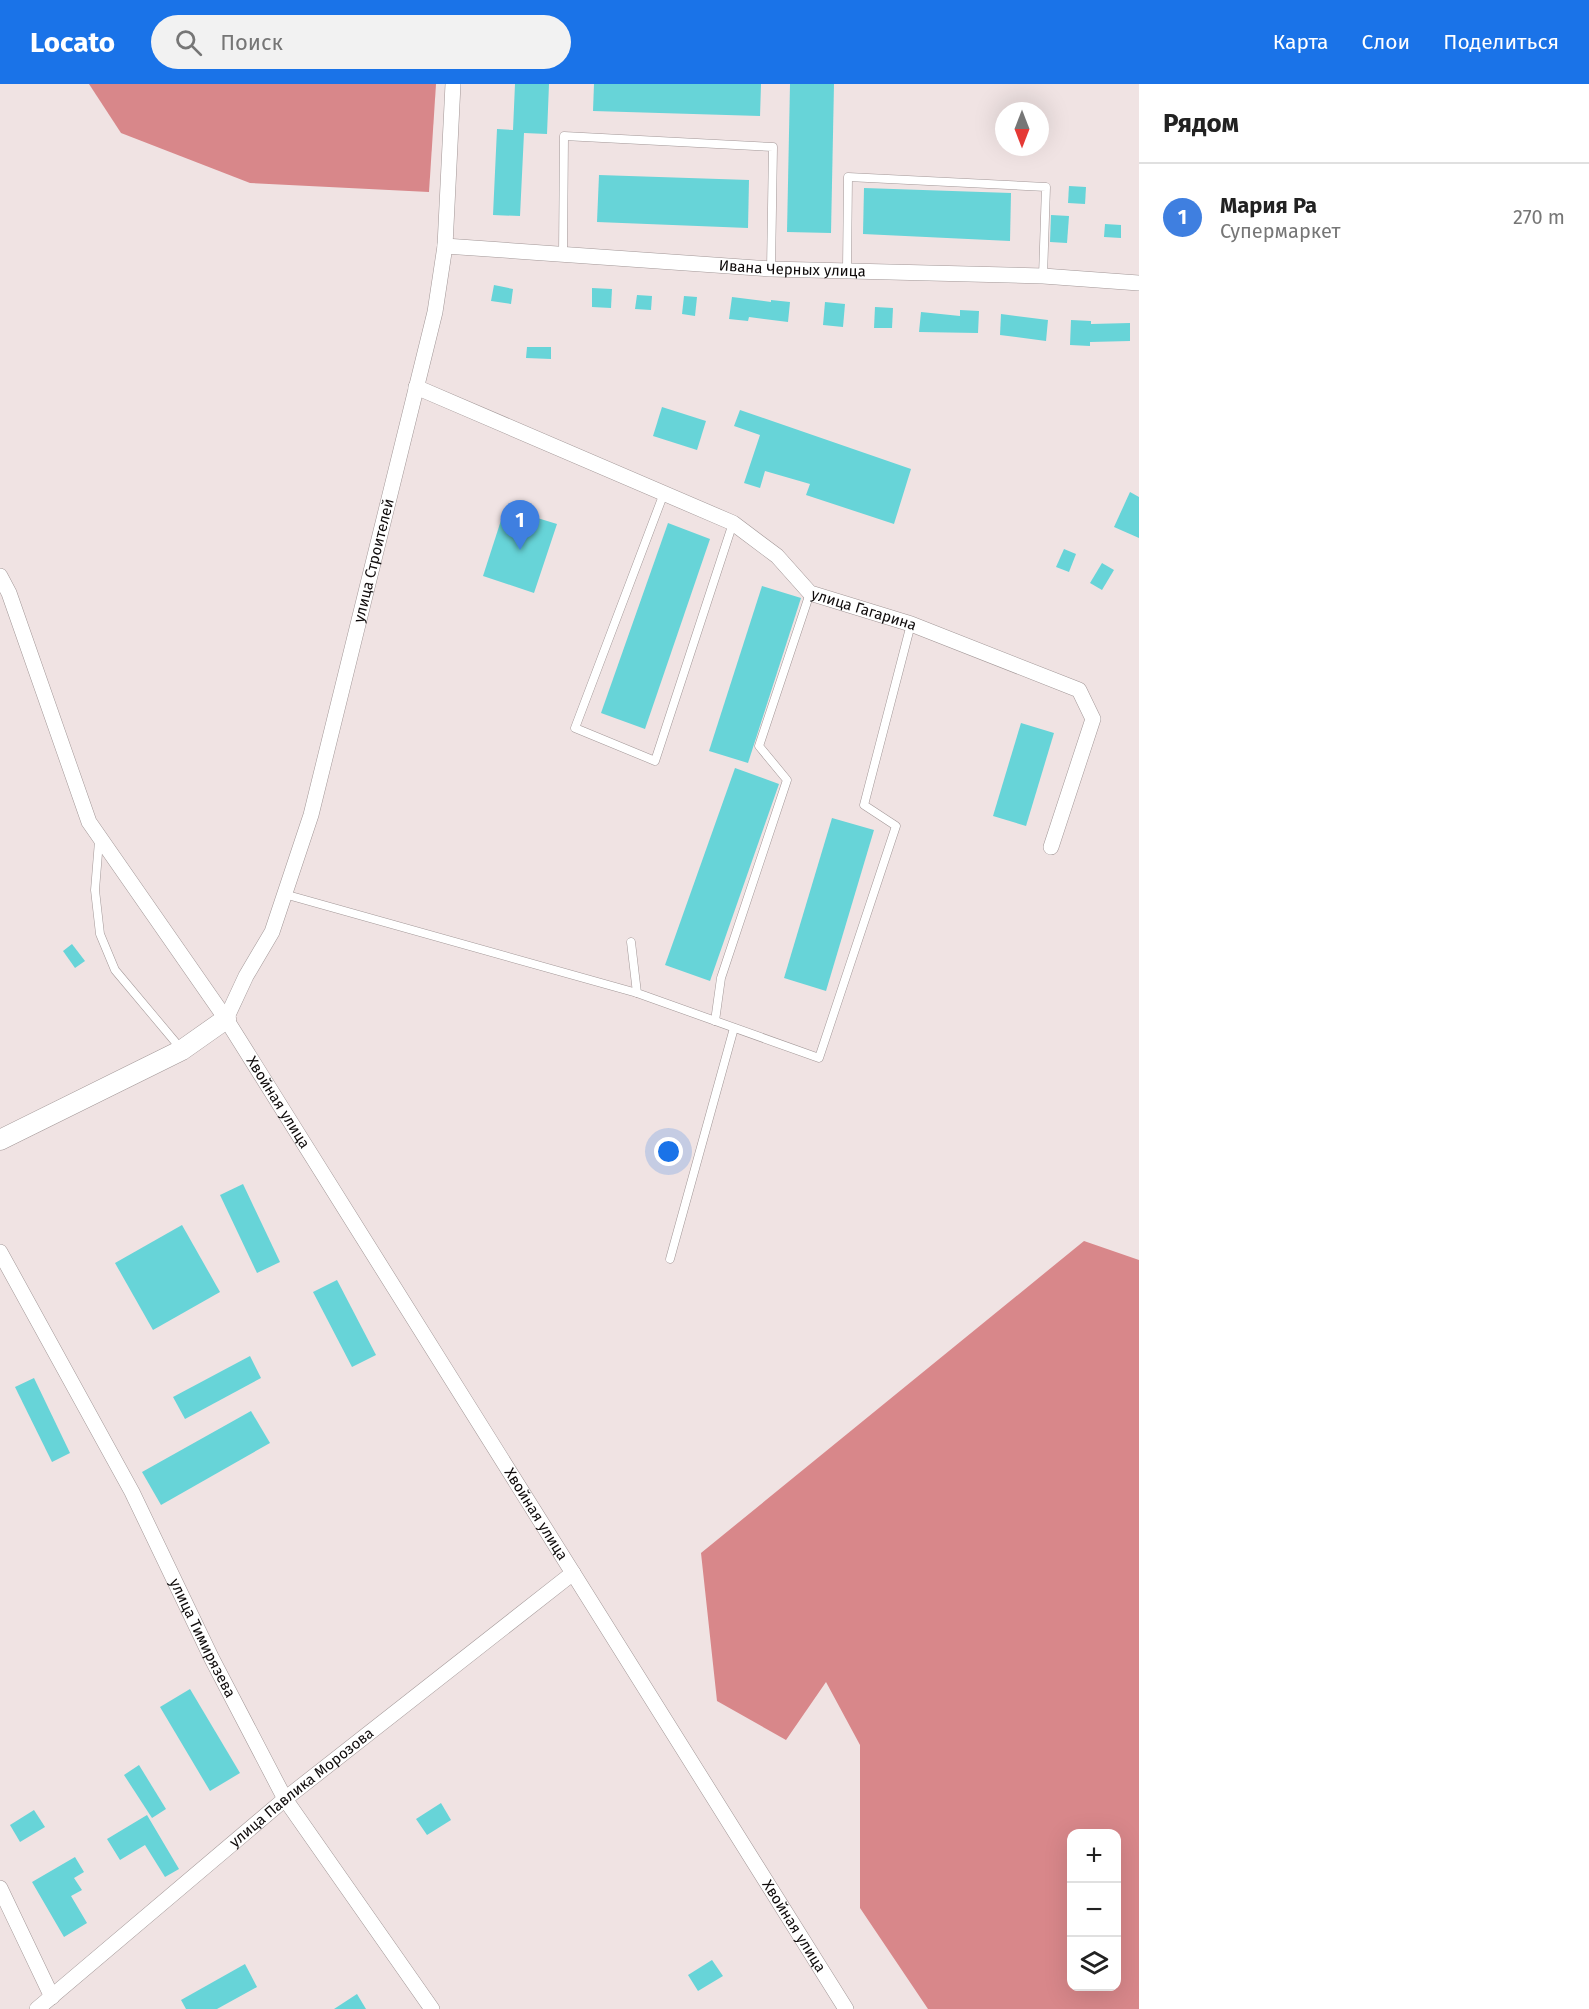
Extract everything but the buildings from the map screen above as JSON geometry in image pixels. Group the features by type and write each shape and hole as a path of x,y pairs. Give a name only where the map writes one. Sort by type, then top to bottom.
{"street":[{"name":"улица Строителей","path":"226,1019 246,976 272,932 311,815 435,312 444,246 453,84"},
{"name":"Ивана Черных улица","path":"444,246 771,269 847,269 1043,276 1139,283"},
{"name":"улица Гагарина","path":"416,387 732,523 777,556 810,593 911,624 1079,690 1093,719 1050,847"},
{"name":"Хвойная улица","path":"0,576 9,593 89,822 226,1019 846,2009"},
{"path":"0,1140 182,1050 226,1019"},
{"name":"улица Тимирязева","path":"0,1252 132,1492 212,1659 285,1799 432,2009"},
{"name":"улица Павлика Морозова","path":"37,2009 285,1799 573,1573"},
{"path":"0,1888 52,1997"}],"lane":[{"path":"563,254 564,136 773,147 771,269"},
{"path":"847,269 848,177 1046,187 1043,276"},
{"path":"664,493 575,728 655,761 732,523"},
{"path":"715,1021 721,978 787,780 759,746 810,593"},
{"path":"284,894 637,993 819,1058 896,826 864,806 911,624"},
{"path":"100,837 95,890 100,934 115,970 182,1050"},
{"path":"631,942 637,993"},
{"path":"670,1259 734,1028"}],"shaded area":[{"path":"89,84 436,84 429,192 250,183 121,133"},
{"path":"1084,1241 1139,1260 1139,2009 928,2009 860,1908 860,1745 826,1682 786,1740 717,1701 701,1553"}],"place":[{"name":"Мария Ра","path":"520,550"}]}
